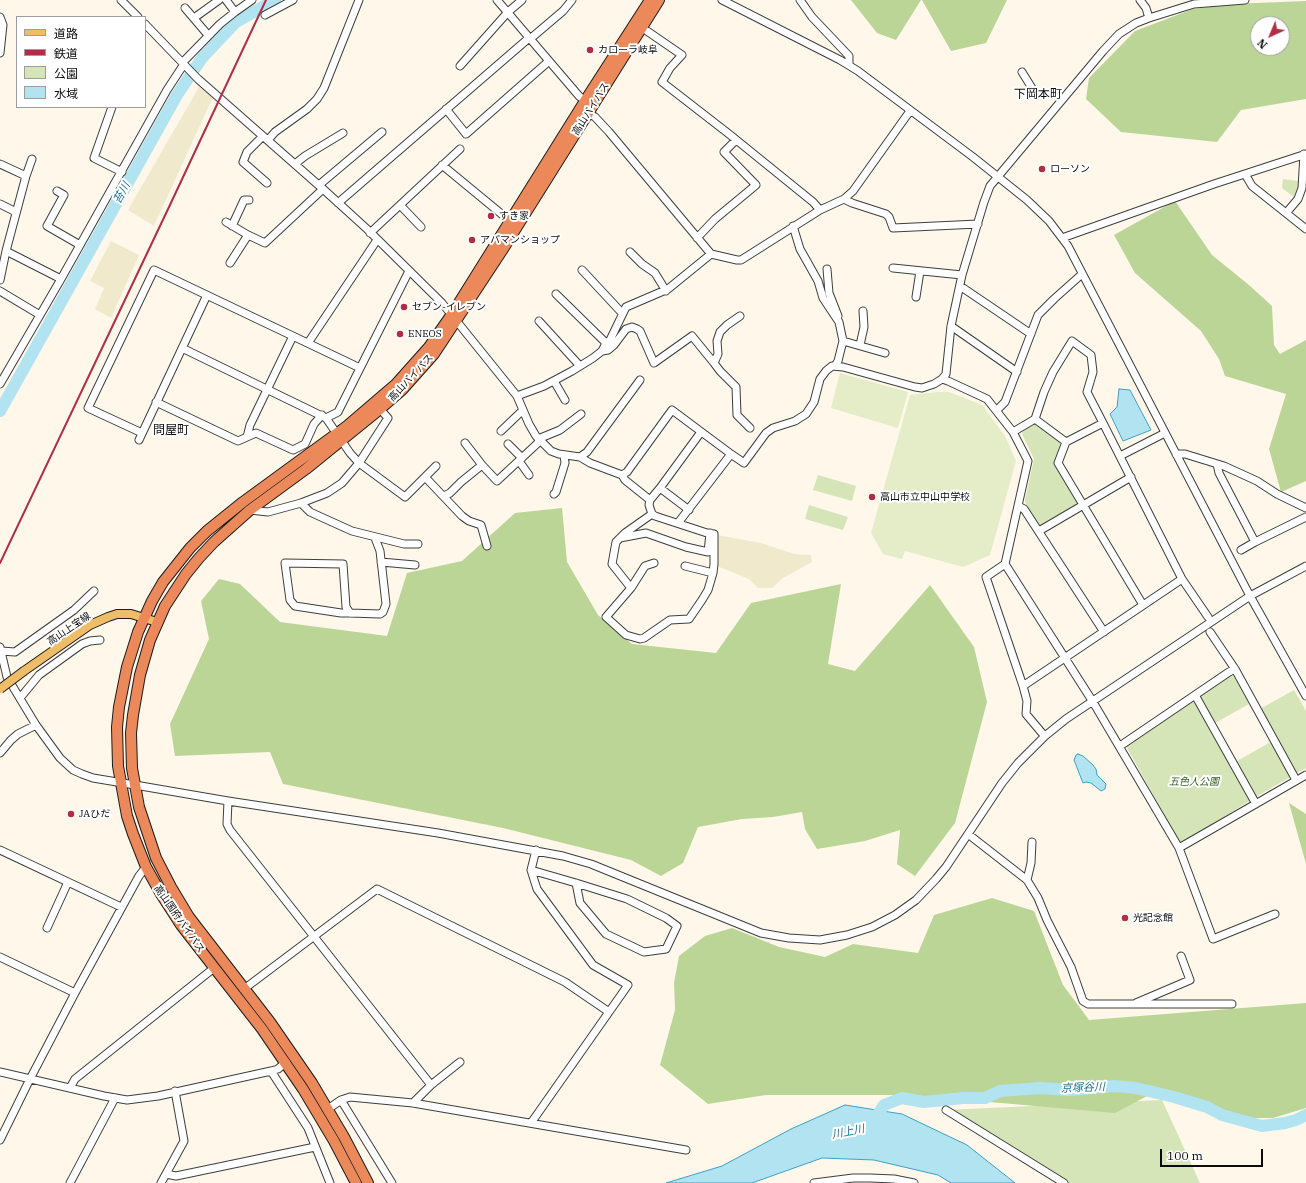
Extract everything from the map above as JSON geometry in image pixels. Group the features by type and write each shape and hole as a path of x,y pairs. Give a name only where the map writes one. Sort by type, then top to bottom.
{"highway":[{"name":"高山バイパス","path":"144,618 152,601 176,565 207,531 243,502 380,409 418,373 434,354 510,221 650,0"},
{"name":"高山バイパス","path":"157,622 174,590 214,542 250,510 339,438 396,384 454,318 503,249 659,0"},
{"name":"高山国府バイパス","path":"144,618 126,667 119,707 117,746 120,783 133,834 146,867 171,910 286,1062 368,1183"},
{"name":"高山国府バイパス","path":"157,622 140,675 133,715 131,750 135,785 150,842 171,887 190,917 294,1056 328,1109 356,1183"},
{"path":"339,1139 353,1183"}],"main road":[{"name":"高山上宝線","path":"0,689 90,625 100,620 117,614 131,614 157,622"}],"street":[{"path":"194,18 219,0"},
{"path":"226,0 235,12"},
{"path":"0,384 122,172 167,90 184,64 208,35 252,0"},
{"path":"265,15 292,0"},
{"path":"267,183 243,162 247,152 307,109 317,99 324,88 359,0"},
{"path":"497,0 579,96 585,101"},
{"path":"460,66 508,12 522,0"},
{"path":"338,203 529,38 563,11 572,0"},
{"path":"722,0 849,65 998,177 1034,207 1048,221 1062,238 1082,274 1250,596 1306,696"},
{"path":"800,0 812,17 849,56 849,65"},
{"path":"1140,0 1146,8 1149,18"},
{"path":"835,366 922,388 934,384 942,379 946,374 951,326 962,275 990,186 1110,43 1126,30 1136,23 1149,18 1194,4 1208,1 1245,0"},
{"path":"123,1 137,16"},
{"path":"185,8 208,35"},
{"path":"0,17 3,24 0,53"},
{"path":"146,25 198,79 321,187 409,271 454,318 517,396 529,424 539,440 551,451 559,454 580,457 590,463 622,474 627,472 672,410 744,463 762,436 770,430 795,421 806,414 814,402 818,385 823,374 835,366 838,361 844,341 835,306 829,293 827,269"},
{"path":"647,31 682,55 670,68 662,82 813,202 820,210"},
{"path":"446,109 466,134 549,61"},
{"path":"1022,72 1035,93"},
{"path":"112,108 94,158 122,172"},
{"path":"588,113 609,132 711,254 741,260 820,210 844,199 853,191 910,111"},
{"path":"249,200 244,200 229,224 265,243 321,187 382,132"},
{"path":"295,164 305,156 343,133"},
{"path":"697,238 715,219 756,185 724,152 736,140"},
{"path":"370,233 460,149"},
{"path":"1062,238 1305,154 1302,188 1298,199 1287,212"},
{"path":"0,280 16,212 32,159"},
{"path":"0,164 26,176"},
{"path":"442,165 510,221"},
{"path":"1245,174 1252,186 1306,228"},
{"path":"57,191 64,195 47,226 80,245"},
{"path":"844,199 886,214 889,217 893,228 978,224"},
{"path":"0,204 16,212"},
{"path":"400,205 421,227"},
{"path":"793,226 800,249 818,280 823,298 839,322"},
{"path":"230,263 248,235"},
{"path":"308,343 377,240"},
{"path":"6,251 61,279"},
{"path":"630,252 642,264 655,273 666,291"},
{"path":"602,351 606,343 612,337 626,307 666,291 711,254"},
{"path":"893,268 962,275"},
{"path":"142,433 88,408 154,270 360,368"},
{"path":"582,270 622,313"},
{"path":"156,402 238,441 256,433 294,450 305,444 314,424 324,416 338,412 409,271"},
{"path":"916,297 920,271"},
{"path":"997,410 1005,402 1038,315 1082,274"},
{"path":"960,286 1031,334"},
{"path":"0,291 40,315"},
{"path":"556,294 606,343"},
{"path":"139,440 207,295"},
{"path":"860,345 864,327 863,311"},
{"path":"714,363 718,354 717,341 720,332 724,327 740,316"},
{"path":"539,321 580,366"},
{"path":"951,326 1016,372"},
{"path":"517,396 538,390 580,366 602,351 608,350 614,345 626,329 632,327 640,331 654,363 692,336 720,371 736,387 737,415 750,428"},
{"path":"247,437 250,425 293,336"},
{"path":"844,341 884,353"},
{"path":"1013,432 1035,419 1044,392 1053,372 1072,341 1090,355 1093,372 1087,392 1182,579 1208,616"},
{"path":"182,348 324,416 350,453 359,463 405,497 436,466"},
{"path":"942,379 987,399 1013,432 1028,462 1005,564 986,577 1023,686 1027,701 1026,714 1042,733"},
{"path":"580,457 587,452 640,380"},
{"path":"554,381 565,400"},
{"path":"250,510 268,512 300,503 333,490 342,483 359,463 388,418 380,409"},
{"path":"501,431 523,410"},
{"path":"465,443 497,481 539,440 560,430 581,414"},
{"path":"1035,419 1066,442"},
{"path":"1103,423 1066,442 1058,463 1143,605"},
{"path":"652,514 649,505 650,500 701,432"},
{"path":"1120,456 1165,433"},
{"path":"508,444 529,475"},
{"path":"678,523 732,454"},
{"path":"1176,454 1185,454 1217,464 1257,481 1277,494 1306,508"},
{"path":"554,494 556,492 565,463 564,455"},
{"path":"444,496 450,493 482,464"},
{"path":"1217,464 1219,473 1255,542"},
{"path":"622,474 625,480 650,500"},
{"path":"425,477 465,518 481,525 487,546"},
{"path":"1039,531 1131,477"},
{"path":"660,488 689,510"},
{"path":"300,503 310,512 352,531 375,538 404,544 418,544"},
{"path":"1018,506 1024,510 1039,531 1104,632"},
{"path":"652,514 710,534 714,534 714,564 705,595 698,608 689,619 670,620 644,638 626,635 606,617 631,588 645,566 654,563"},
{"path":"631,588 612,564 616,542 652,514"},
{"path":"1241,550 1306,517"},
{"path":"620,538 646,533 686,547 708,552 710,534"},
{"path":"350,613 346,607 343,564 285,563 290,600 295,606 350,613 380,614 383,612 386,604 380,551 375,538"},
{"path":"381,562 415,565"},
{"path":"1005,564 1120,746 1179,848 1213,938 1275,914"},
{"path":"685,566 712,573"},
{"path":"94,591 74,610 15,652 1,649 7,677 36,725 60,758 73,770 93,778 120,783 389,825 563,856 591,864 761,933 789,938 820,940 861,932 884,921 916,900 936,879 994,794 1018,763 1057,727 1250,596 1306,566"},
{"path":"1023,686 1182,579"},
{"path":"1210,632 1235,669 1296,780"},
{"path":"20,698 39,675 82,644 100,640"},
{"path":"1120,746 1235,669"},
{"path":"1195,695 1256,804"},
{"path":"0,753 18,734 36,725"},
{"path":"1179,848 1306,775"},
{"path":"228,801 226,818 230,830 431,1085"},
{"path":"968,834 1027,880 1038,898 1047,920 1071,967 1083,1001 1088,1004 1232,1004"},
{"path":"1027,880 1031,863 1032,842"},
{"path":"0,850 122,907"},
{"path":"531,1122 628,985 593,965 537,889 531,870 536,850"},
{"path":"0,1140 75,993 139,876 146,867"},
{"path":"531,870 576,883 627,899 666,918 677,926 666,949 644,952 606,934 580,903 576,883"},
{"path":"47,928 68,882"},
{"path":"244,989 377,889 565,982 609,1012"},
{"path":"1132,1004 1190,980 1181,956"},
{"path":"0,957 75,993"},
{"path":"70,1088 76,1079 214,968"},
{"path":"0,1072 127,1100 140,1099 270,1071 278,1069 286,1062"},
{"path":"413,1103 431,1085 460,1062"},
{"path":"270,1071 308,1128 330,1183"},
{"path":"161,1183 184,1141 175,1091"},
{"path":"328,1109 340,1100 350,1097 413,1103 531,1122 686,1150"},
{"path":"70,1183 115,1098"},
{"path":"340,1100 392,1183"},
{"path":"946,1110 1064,1183"},
{"path":"166,1174 176,1176 315,1147"},
{"path":"814,1183 853,1178 870,1178 894,1179 914,1183"}],"shaded area":[{"path":"199,87 213,97 154,226 128,210"},
{"path":"111,241 139,255 111,318 95,309 104,288 90,281"},
{"path":"717,535 761,543 794,554 811,555 812,562 783,578 772,588 758,588 749,579 717,566"}],"green space":[{"path":"851,0 921,0 896,40 877,33"},
{"path":"922,0 1007,0 986,43 951,51"},
{"path":"1306,1 1306,99 1241,110 1217,142 1121,132 1086,99 1089,78 1135,31 1193,9 1231,4"},
{"path":"1283,179 1299,181 1299,187 1294,197 1282,188"},
{"path":"1175,201 1212,255 1272,306 1274,345 1280,354 1306,340 1306,481 1281,492 1269,449 1286,394 1225,376 1219,359 1201,331 1135,273 1114,235"},
{"path":"840,373 908,392 898,428 831,408"},
{"path":"949,392 982,405 1005,436 1016,461 990,555 963,567 905,551 902,559 883,554 871,533 910,395"},
{"path":"1034,424 1061,442 1054,464 1077,501 1076,505 1041,526 1038,525 1026,505 1025,500 1034,459 1022,434 1023,431"},
{"path":"818,475 856,486 852,501 813,490"},
{"path":"809,505 848,517 843,530 805,519"},
{"path":"562,508 567,562 598,615 632,644 716,653 751,603 841,584 828,664 855,671 930,585 974,647 987,702 955,823 915,876 897,864 900,830 865,841 817,849 805,829 802,812 773,817 742,819 698,827 683,863 661,876 631,860 503,828 283,784 270,752 175,756 170,724 209,639 201,601 219,579 240,584 280,622 387,636 407,573 462,561 515,513"},
{"path":"1231,675 1234,677 1249,704 1215,723 1200,698 1202,695"},
{"name":"五色人公園","path":"1294,690 1306,711 1306,768 1259,795 1184,842 1179,841 1127,746 1192,702 1195,703 1232,764 1276,739 1260,709"},
{"path":"1289,803 1306,814 1306,864"},
{"path":"992,898 1034,911 1063,985 1089,1020 1306,1003 1306,1108 1273,1118 1235,1118 1149,1095 1115,1113 910,1095 766,1095 708,1104 660,1065 675,1010 674,983 679,956 705,936 732,928 779,947 825,957 853,944 918,953 934,915"},
{"path":"1162,1100 1200,1183 1064,1183 946,1110"}],"water":[{"path":"1119,389 1130,390 1151,430 1123,441 1110,414 1117,407"},
{"path":"1078,754 1083,756 1093,765 1096,769 1097,775 1106,784 1105,789 1101,791 1091,783 1083,783 1074,760"},
{"name":"川上川","path":"845,1105 902,1114 967,1145 1015,1183 951,1183 938,1175 874,1160 822,1158 752,1183 666,1183 722,1166 791,1129"}],"waterway":[{"name":"苔川","path":"0,411 177,95 202,58 236,22 275,0"},
{"name":"京塚谷川","path":"869,1122 876,1117 884,1105 902,1098 924,1102 963,1098 985,1098 1000,1091 1040,1088 1070,1090 1114,1086 1136,1088 1174,1097 1207,1107 1222,1115 1262,1126 1285,1123 1306,1115"}],"railway":[{"path":"0,563 266,0"}],"place":[{"name":"カローラ岐阜","path":"590,50"},
{"name":"ローソン","path":"1042,169"},
{"name":"すき家","path":"491,216"},
{"name":"アパマンショップ","path":"472,240"},
{"name":"セブン-イレブン","path":"404,307"},
{"name":"ENEOS","path":"400,334"},
{"name":"高山市立中山中学校","path":"872,497"},
{"name":"JAひだ","path":"71,814"},
{"name":"光記念館","path":"1125,918"}],"district":[{"name":"下岡本町","path":"1038,95"},
{"name":"問屋町","path":"171,431"}]}
